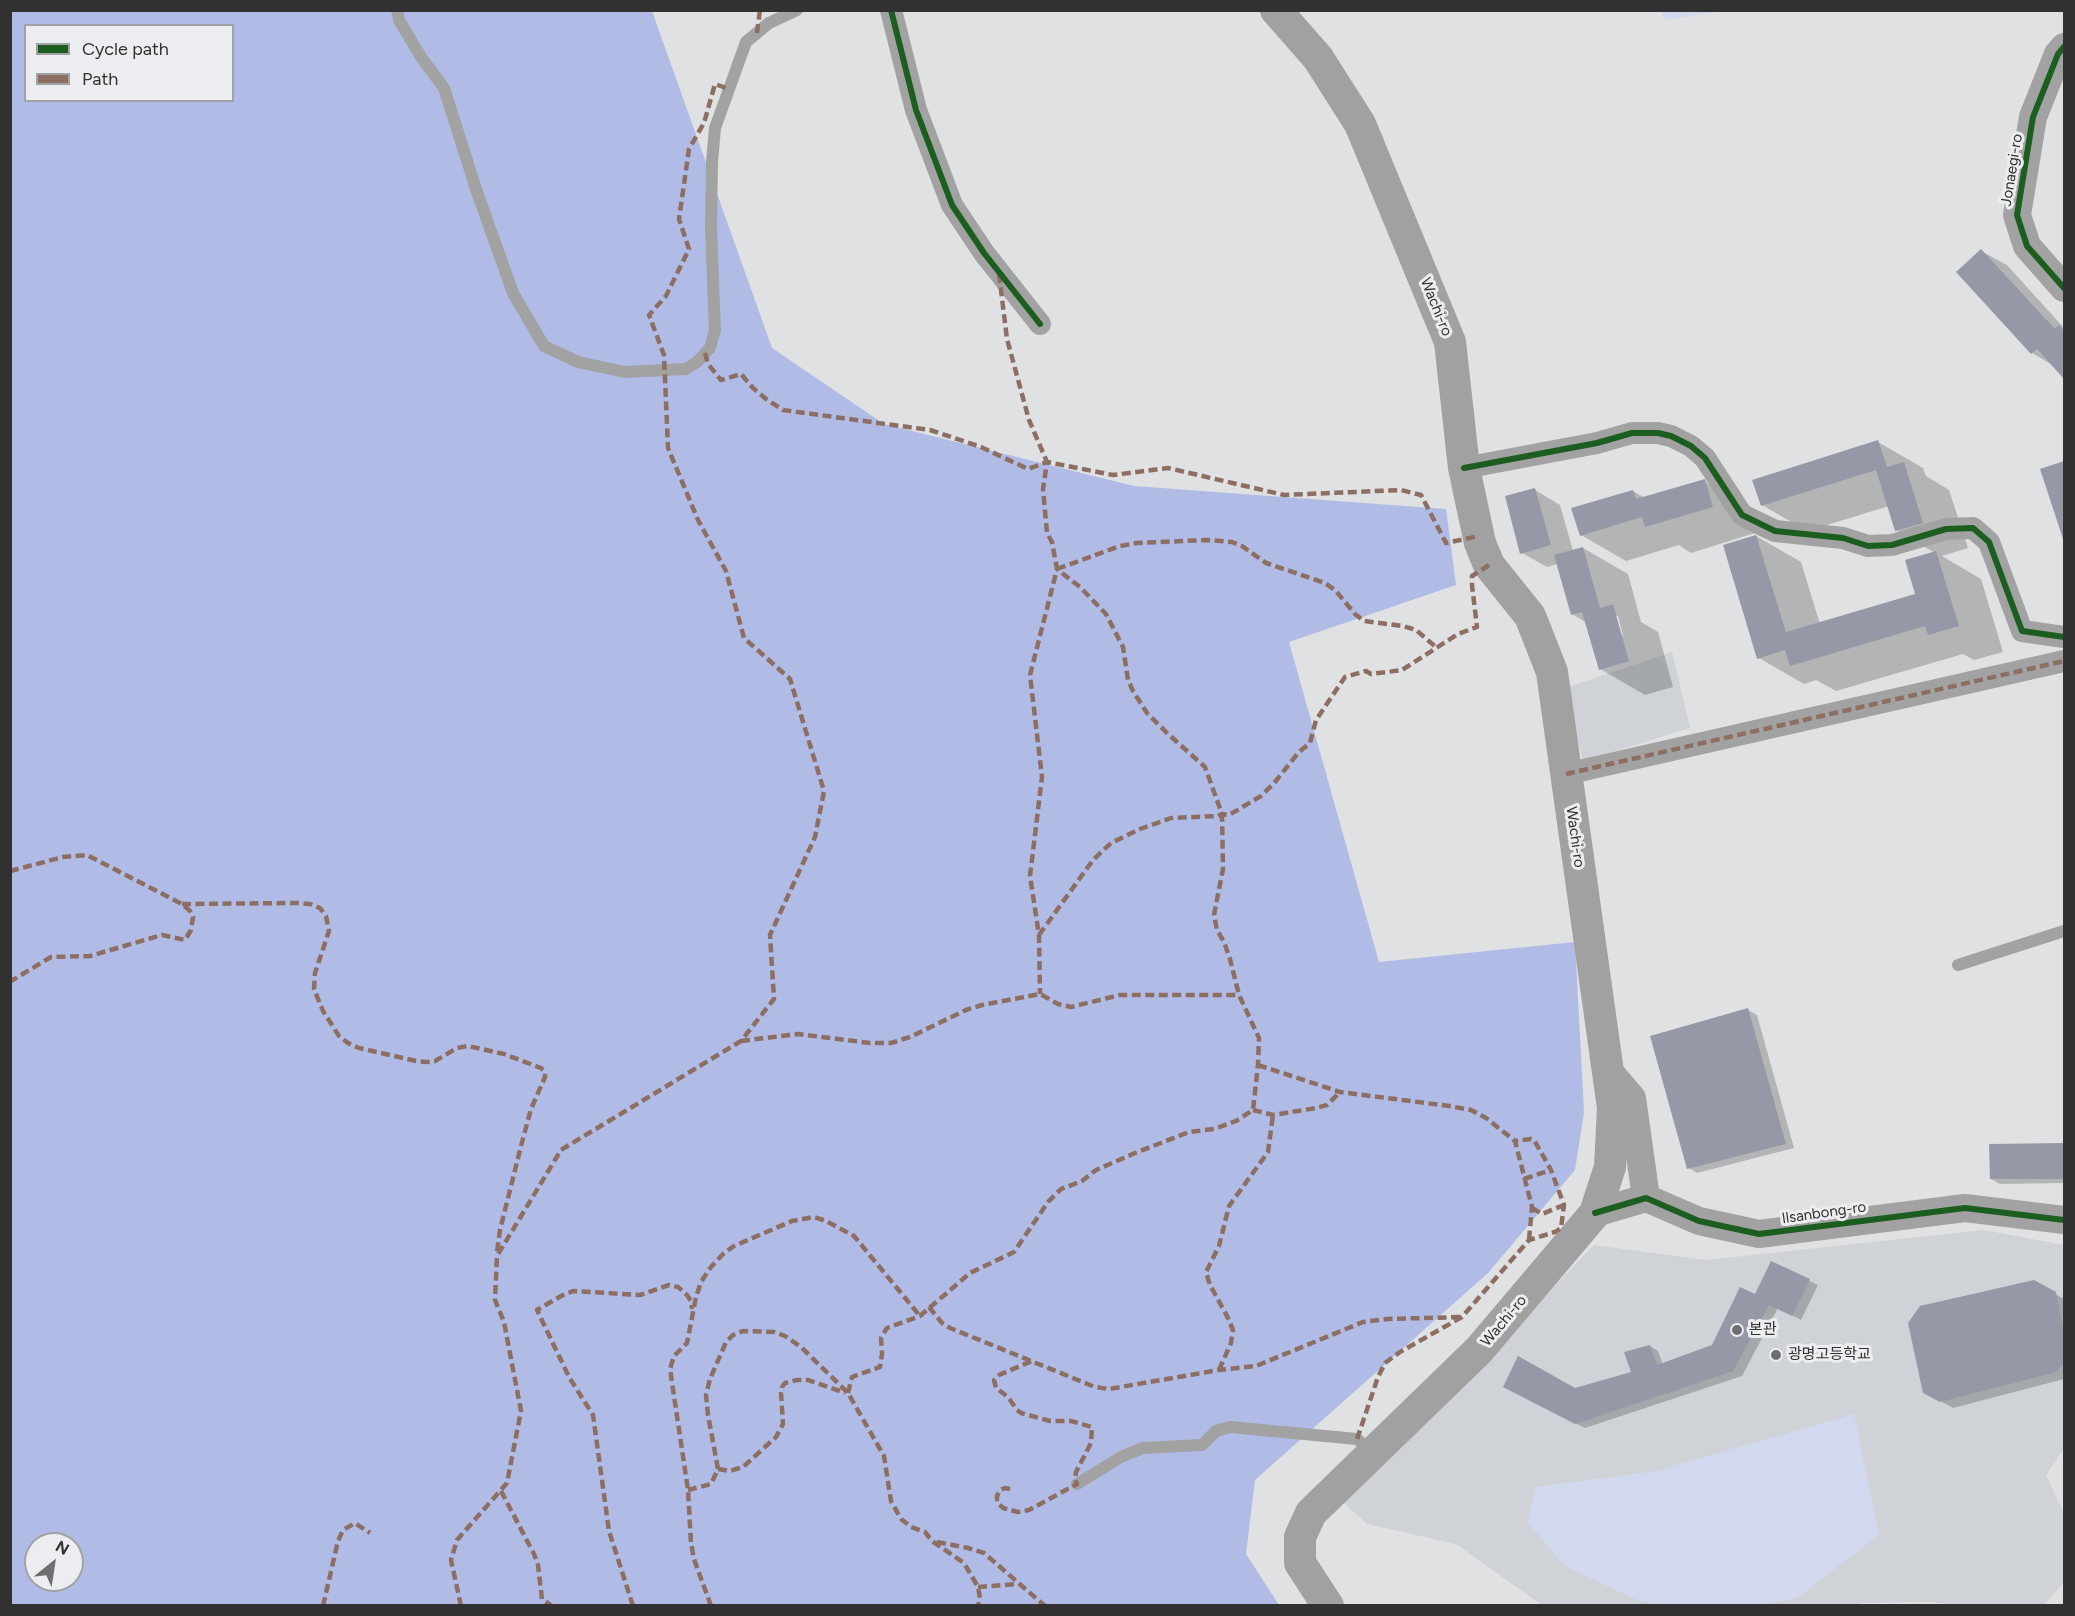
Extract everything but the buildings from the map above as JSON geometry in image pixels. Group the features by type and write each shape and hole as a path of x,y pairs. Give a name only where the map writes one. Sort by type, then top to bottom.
{"main road":[{"name":"Wachi-ro","path":"1276,10 1318,58 1360,124 1450,342 1464,468 1480,543 1489,565 1530,616 1552,672 1613,1108 1610,1167 1595,1213 1479,1350 1311,1513 1300,1537 1300,1563 1328,1605"}],"street":[{"path":"891,10 916,110 952,205 984,253 1040,324"},
{"name":"Jonaegi-ro","path":"2064,47 2058,54 2033,117 2017,214 2027,246 2064,288"},
{"path":"1464,468 1597,443 1632,434 1658,433 1671,436 1691,446 1705,458 1742,515 1775,531 1843,538 1868,546 1892,545 1946,529 1973,528 1989,542 2034,668"},
{"path":"2022,631 2064,637"},
{"path":"1566,774 2064,661"},
{"path":"1595,1213 1646,1198 1632,1098 1608,1070"},
{"name":"Ilsanbong-ro","path":"1646,1198 1699,1221 1759,1234 1965,1208 2064,1220"}],"lane":[{"path":"397,10 399,20 421,57 444,88 476,189 513,293 544,346 578,362 625,372 686,369 697,362 710,348 716,330 711,229 715,128 746,42 769,23 797,10"},
{"path":"1958,965 2064,931"},
{"path":"1077,1484 1121,1457 1143,1448 1202,1445 1216,1431 1230,1427 1357,1439 1373,1453"}],"shaded area":[{"path":"1661,10 1722,10 1722,11 1664,20"},
{"path":"11,11 652,11 772,348 884,424 1134,486 1446,509 1456,585 1289,642 1379,962 1575,942 1584,1112 1575,1170 1488,1273 1255,1480 1246,1554 1279,1605 11,1606"},
{"path":"1672,652 1690,728 1583,761 1565,688"},
{"name":"광명고등학교","path":"1984,1230 2064,1245 2064,1449 2046,1475 2064,1513 2064,1582 2044,1605 1963,1606 1932,1602 1860,1603 1856,1606 1542,1605 1456,1544 1367,1524 1344,1503 1594,1245 1706,1260"},
{"path":"1854,1414 1879,1535 1797,1598 1754,1606 1659,1606 1637,1600 1566,1567 1527,1522 1536,1487 1656,1471"}],"marked path":[{"path":"757,33 760,10"},
{"path":"461,1606 451,1560 457,1540 507,1483 521,1411 504,1322 495,1300 497,1256 561,1150 741,1041 774,999 770,935 815,837 824,791 790,679 744,638 726,571 698,520 668,448 664,355 649,315 666,296 689,249 679,219 689,149 704,123 715,84 729,89"},
{"path":"999,274 1007,339 1029,420 1047,462 1043,489 1047,533 1052,542 1057,569 1030,675 1042,777 1030,876 1039,935 1040,994"},
{"path":"705,353 708,364 721,380 741,374 753,388 783,410 930,430 981,447 1028,469 1047,462 1113,475 1168,468 1284,495 1401,490 1421,495 1446,543 1479,536"},
{"path":"1057,569 1120,546 1137,543 1208,540 1232,542 1242,546 1266,563 1325,583 1335,590 1364,621 1416,630 1437,648"},
{"path":"1039,935 1093,860 1111,843 1171,818 1229,815 1261,796 1298,753 1310,743 1316,720 1345,677 1366,671 1371,674 1402,670 1458,634 1477,627 1472,576 1489,565"},
{"path":"848,1393 852,1377 880,1367 881,1338 887,1328 920,1316 970,1273 1014,1252 1048,1202 1061,1189 1082,1181 1096,1170 1135,1153 1189,1132 1214,1129 1236,1121 1253,1110 1259,1038 1239,995 1230,959 1217,930 1214,915 1223,869 1222,814 1205,767 1147,713 1128,680 1123,647 1106,614 1080,587 1057,569"},
{"path":"1566,774 2064,661"},
{"path":"10,871 63,857 87,855 182,904 193,917 191,930 185,940 162,935 90,956 51,957 11,981"},
{"path":"182,904 298,903 320,908 326,916 329,931 315,973 314,989 323,1011 339,1036 348,1043 359,1048 427,1062 435,1061 457,1048 468,1046 504,1054 541,1068 545,1072 531,1109 521,1146 500,1230 497,1252"},
{"path":"741,1041 798,1034 870,1043 891,1043 910,1037 966,1010 1040,994 1058,1004 1071,1007 1120,995 1239,995"},
{"path":"1258,1065 1340,1092 1449,1106 1471,1110 1486,1118 1515,1141 1532,1207 1529,1240"},
{"path":"1253,1110 1273,1115 1316,1108 1327,1105 1340,1092"},
{"path":"1219,1370 1231,1343 1233,1330 1210,1285 1206,1272 1219,1246 1229,1206 1268,1152 1273,1115"},
{"path":"1357,1439 1385,1363 1462,1317 1529,1240 1561,1228 1564,1205 1551,1170 1534,1140 1515,1141"},
{"path":"1524,1179 1551,1170"},
{"path":"1532,1208 1542,1214 1564,1205"},
{"path":"711,1606 694,1559 691,1543 688,1490 670,1369 674,1356 687,1343 696,1297 701,1282 711,1267 734,1246 792,1221 814,1217 854,1236 920,1316"},
{"path":"633,1606 609,1531 593,1415 569,1377 537,1310 573,1291 640,1295 669,1285 678,1287 687,1295 692,1309"},
{"path":"929,1307 942,1323 950,1328 1095,1387 1109,1389 1256,1366 1363,1322 1462,1317"},
{"path":"688,1490 711,1484 718,1469 706,1395 710,1379 726,1342 733,1335 743,1331 774,1332 785,1336 801,1347 848,1393 884,1456 891,1501 901,1519 911,1527 925,1532 932,1541 964,1563 978,1587 980,1598 978,1606"},
{"path":"1010,1489 1000,1490 997,1502 1003,1508 1018,1512 1029,1510 1077,1484 1076,1472 1091,1443 1092,1427 1071,1421 1050,1421 1021,1413 1008,1397 996,1388 994,1380 999,1375 1032,1361"},
{"path":"718,1469 730,1471 743,1467 776,1437 783,1424 781,1393 785,1383 808,1380 845,1393"},
{"path":"501,1491 534,1554 538,1565 542,1599 552,1606"},
{"path":"323,1606 338,1541 343,1530 355,1523 370,1533"},
{"path":"937,1542 984,1553 1045,1606"},
{"path":"978,1587 1018,1584"}],"cycle path":[{"path":"891,10 916,110 952,205 984,253 1040,324"},
{"path":"2064,47 2058,54 2033,117 2017,215 2027,246 2064,288"},
{"path":"1464,468 1597,443 1632,433 1658,433 1671,436 1691,446 1705,458 1742,515 1775,531 1843,538 1868,546 1892,545 1946,529 1973,528 1989,542 2022,631 2064,637"},
{"path":"1595,1213 1646,1198 1699,1221 1759,1234 1965,1208 2064,1220"}],"place":[{"name":"본관","path":"1737,1330"},
{"name":"광명고등학교","path":"1776,1355"}]}
